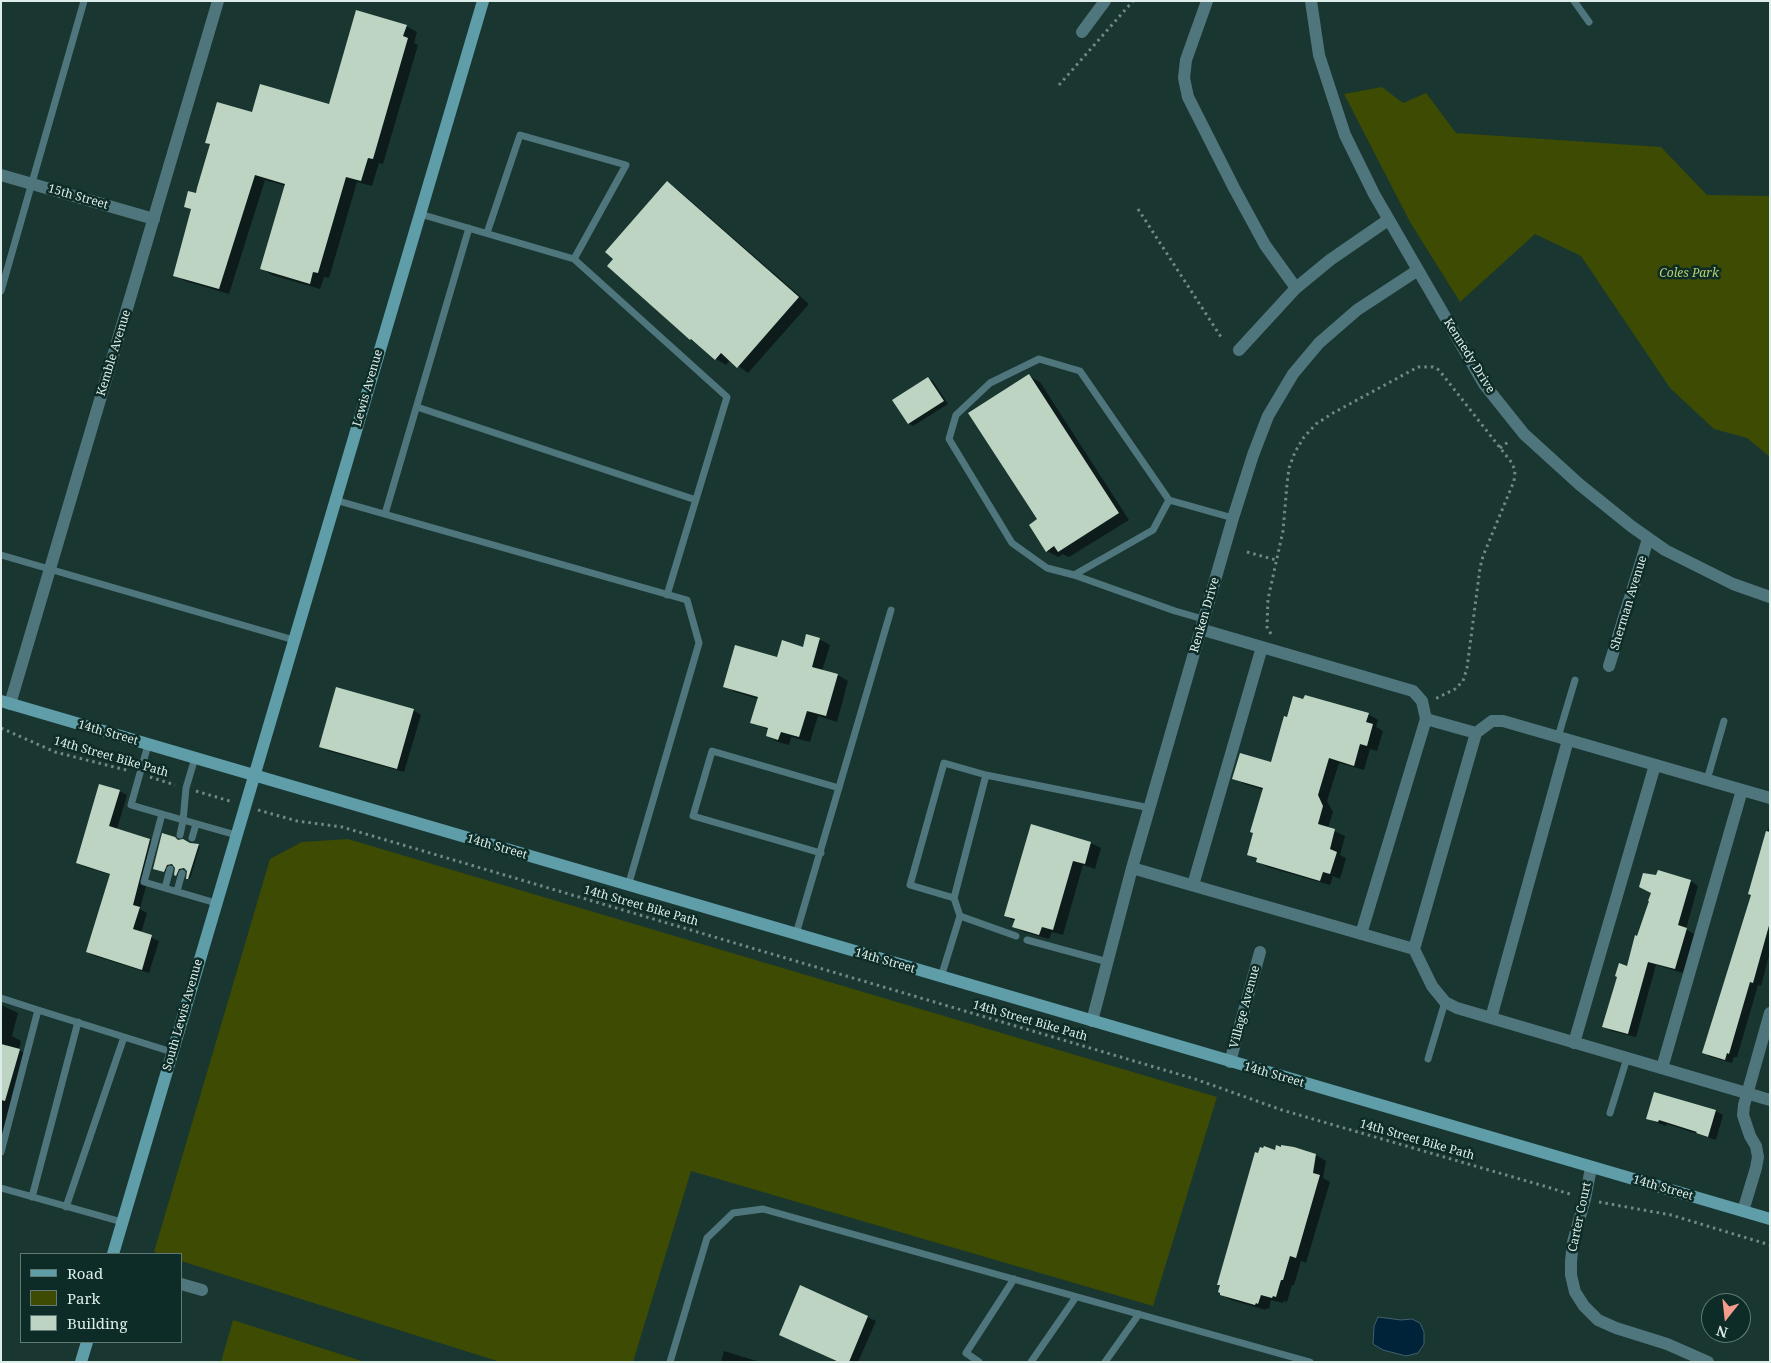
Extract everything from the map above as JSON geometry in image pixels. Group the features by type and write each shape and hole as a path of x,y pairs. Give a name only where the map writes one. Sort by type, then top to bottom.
{"street":[{"name":"Kemble Avenue","path":"6,703 50,569 218,1"},
{"name":"Lewis Avenue","path":"253,776 483,1"},
{"path":"1082,32 1105,1"},
{"path":"1207,1 1186,60 1184,78 1188,97 1265,245 1296,288"},
{"name":"Kennedy Drive","path":"1311,1 1320,55 1345,135 1388,220 1484,384 1524,434 1578,484 1648,539 1665,550 1734,584 1770,597"},
{"name":"15th Street","path":"1,175 154,219"},
{"path":"1239,350 1296,288 1330,260 1388,220"},
{"name":"Renken Drive","path":"1092,1021 1132,868 1202,624 1252,455 1268,416 1293,374 1319,343 1357,310 1418,270"},
{"name":"Sherman Avenue","path":"1609,666 1648,539"},
{"path":"1202,624 1262,646 1413,691 1422,701 1426,719 1361,934"},
{"path":"1193,885 1262,646"},
{"name":"14th Street","path":"6,703 1770,1219"},
{"path":"1426,719 1476,733"},
{"path":"1770,798 1503,721 1492,721 1476,733 1414,949 1432,986 1445,1002 1457,1008 1770,1100"},
{"path":"1491,1018 1563,738"},
{"path":"1574,1042 1655,765"},
{"name":"South Lewis Avenue","path":"113,1253 253,776"},
{"path":"1662,1068 1742,790"},
{"path":"1132,868 1414,949"},
{"name":"Village Avenue","path":"1230,1062 1260,952"},
{"path":"1743,1211 1758,1157 1756,1146 1750,1136 1743,1115 1747,1093 1770,1013"},
{"name":"Carter Court","path":"1591,1168 1573,1242 1571,1261 1573,1284 1584,1306 1598,1320 1616,1328 1667,1344 1708,1362"},
{"path":"182,1284 202,1290"},
{"path":"81,1362 87,1343"}],"lane":[{"path":"1,291 84,1"},
{"path":"1574,1 1589,22"},
{"path":"487,233 520,135 626,165 574,259"},
{"path":"420,214 574,259 727,397 667,595"},
{"path":"385,514 469,228"},
{"path":"1202,624 1174,611 1074,575 1047,568 1012,542 949,439 956,415 990,383 1039,358 1080,371 1169,500 1233,518"},
{"path":"417,407 696,500"},
{"path":"335,500 687,600 699,643 628,886"},
{"path":"1074,575 1153,530 1169,500"},
{"path":"1,555 294,640"},
{"path":"796,934 891,610"},
{"path":"1563,738 1575,680"},
{"path":"1707,780 1724,721"},
{"path":"148,745 131,805 236,835"},
{"path":"820,853 693,816 712,751 839,788"},
{"path":"180,835 186,788 195,758"},
{"path":"954,898 910,885 944,763 986,775 1150,808"},
{"path":"941,977 960,916 954,898 986,775"},
{"path":"162,814 144,882 216,903"},
{"path":"192,838 196,824"},
{"path":"165,888 170,870"},
{"path":"177,891 182,873"},
{"path":"960,916 1016,936"},
{"path":"1027,940 1108,962"},
{"path":"1,998 172,1052"},
{"path":"1428,1059 1445,1002"},
{"path":"1,1152 38,1010"},
{"path":"32,1197 78,1022"},
{"path":"66,1207 124,1037"},
{"path":"1610,1113 1626,1058"},
{"path":"1,1188 122,1222"},
{"path":"670,1362 707,1238 733,1212 763,1209 1310,1362"},
{"path":"979,1362 966,1353 1014,1279"},
{"path":"1031,1362 1076,1296"},
{"path":"1105,1362 1139,1314"}],"path":[{"path":"1059,85 1133,1"},
{"path":"1138,209 1221,337"},
{"path":"1279,639 1271,634 1267,627 1268,599 1283,531 1289,468 1295,452 1304,437 1316,424 1333,413 1418,367 1433,367 1438,370 1512,463 1515,472 1514,481 1483,556 1467,668 1463,680 1455,689 1434,699"},
{"path":"1500,448 1508,442"},
{"path":"1248,552 1276,560"},
{"name":"14th Street Bike Path","path":"1,728 55,752 140,774 217,797"},
{"name":"14th Street Bike Path","path":"283,818 342,827 1195,1079 1282,1110 1585,1199 1671,1215 1770,1245"}],"green space":[{"name":"Coles Park","path":"1382,87 1403,103 1426,93 1456,133 1661,147 1707,195 1770,196 1770,457 1747,438 1714,429 1670,388 1581,256 1535,234 1460,302 1410,222 1344,94"},
{"path":"348,839 1217,1097 1153,1306 691,1171 633,1362 500,1362 182,1261 182,1253 154,1252 270,859 302,842"},
{"path":"233,1320 365,1362 221,1362"}],"water":[{"path":"1378,1317 1401,1320 1412,1319 1420,1323 1424,1332 1424,1344 1418,1353 1406,1356 1383,1350 1373,1344 1374,1326"}],"building":[{"path":"356,10 407,25 403,36 408,38 373,159 368,158 361,181 346,177 318,273 313,272 310,284 260,269 285,184 255,175 219,289 173,276 191,209 184,207 188,191 196,193 210,144 205,143 217,102 252,112 260,84 329,104"},
{"path":"667,181 799,297 737,368 721,353 715,360 607,266 613,259 605,252"},
{"path":"1029,374 1119,513 1058,552 1054,546 1046,552 1029,525 1037,519 968,413"},
{"path":"928,377 944,401 908,424 892,400"},
{"path":"806,634 820,638 812,667 838,674 826,716 807,711 799,737 781,732 778,740 766,736 768,728 750,723 758,697 723,687 735,645 777,657 782,640 803,647"},
{"path":"336,687 414,709 397,769 319,747"},
{"path":"1305,695 1369,713 1366,722 1373,724 1367,746 1360,744 1354,766 1329,758 1318,795 1323,806 1318,824 1335,829 1330,849 1337,852 1330,874 1323,872 1320,881 1256,862 1257,858 1247,855 1253,833 1250,832 1263,788 1232,779 1240,753 1271,762 1284,716 1287,717 1293,696 1303,699"},
{"path":"99,784 120,790 109,826 150,839 133,905 140,907 133,929 152,935 142,970 86,952 110,874 76,863"},
{"path":"1031,824 1091,842 1085,864 1073,861 1053,930 1042,927 1039,935 1012,927 1015,919 1004,916"},
{"path":"1766,831 1770,832 1770,922 1753,983 1750,982 1729,1054 1727,1053 1725,1060 1702,1053 1751,895 1748,894"},
{"path":"162,833 175,837 178,840 183,839 190,843 199,844 188,879 186,879 187,871 184,868 179,869 176,876 174,875 175,868 172,864 167,865 164,872 153,869"},
{"path":"1658,870 1691,880 1678,925 1687,928 1675,969 1648,962 1628,1034 1602,1027 1617,977 1615,976 1619,963 1627,966 1635,935 1637,936 1649,901 1651,893 1639,887 1643,873 1656,875"},
{"path":"1,1044 20,1049 5,1101 1,1100"},
{"path":"1654,1092 1716,1110 1708,1137 1659,1120 1658,1122 1646,1119"},
{"path":"1276,1145 1294,1147 1316,1154 1313,1173 1320,1175 1296,1258 1290,1256 1276,1297 1273,1296 1272,1298 1261,1295 1258,1304 1256,1303 1255,1305 1220,1295 1218,1292 1220,1285 1217,1285 1255,1152 1258,1153 1260,1147 1263,1148 1264,1146 1275,1150"},
{"path":"800,1285 868,1316 849,1362 839,1362 779,1335"}]}
